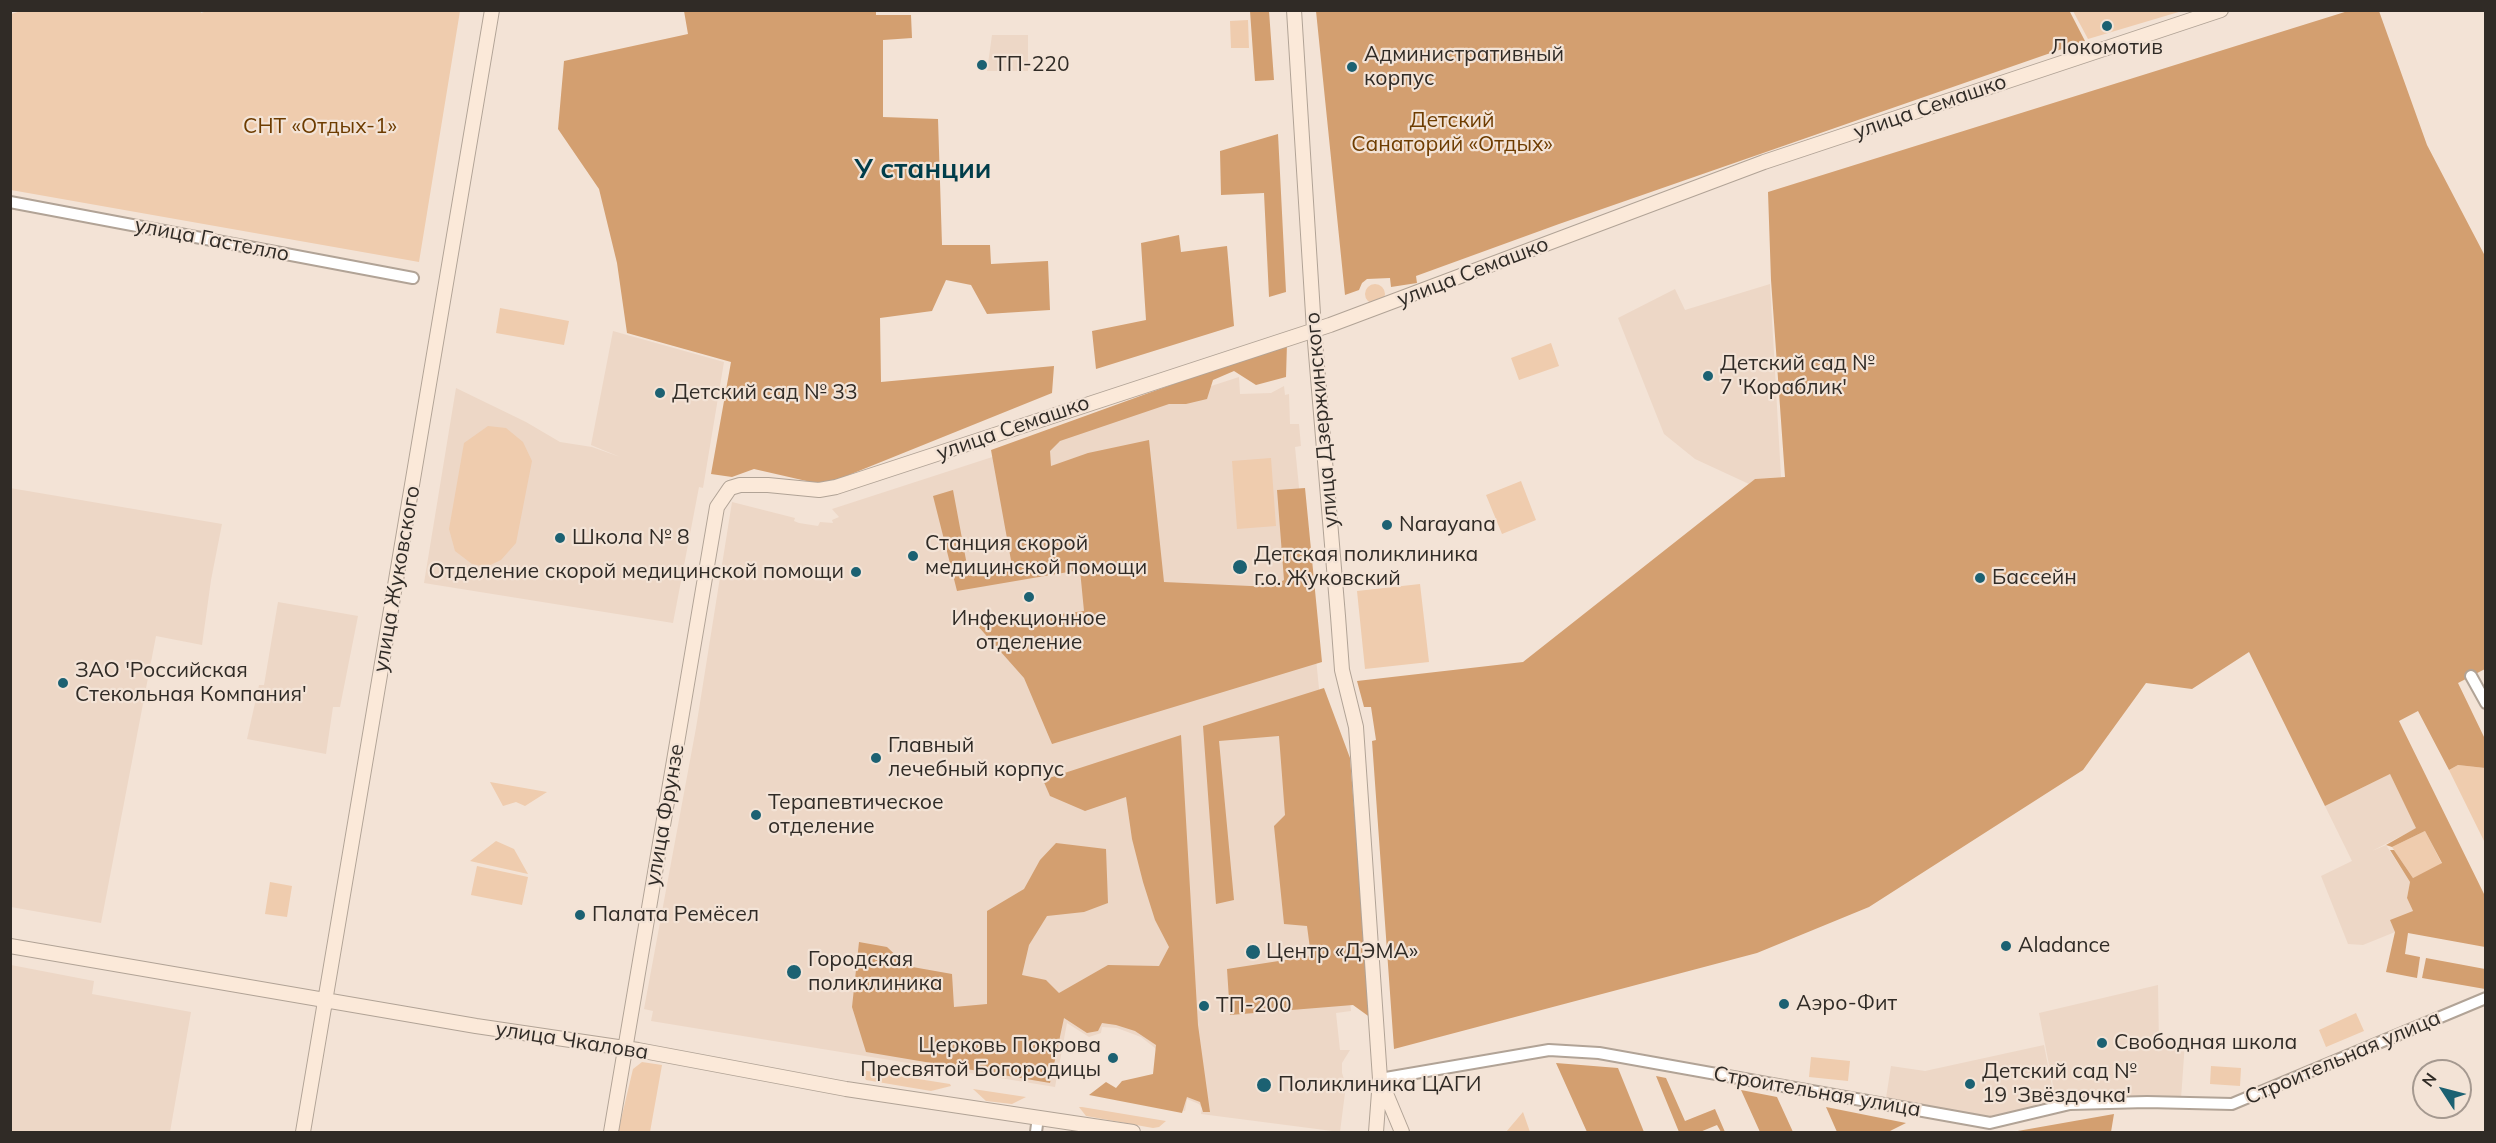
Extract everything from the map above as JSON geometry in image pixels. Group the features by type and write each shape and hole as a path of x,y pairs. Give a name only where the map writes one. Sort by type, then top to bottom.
{"street":[{"path":"491,26 492,10"},
{"path":"491,26 499,10"},
{"name":"улица Дзержинского","path":"1294,10 1314,330 1342,670 1356,727 1380,1079 1376,1132"},
{"name":"улица Семашко","path":"721,497 730,488 740,485 819,490 836,487 1314,330 1764,162 2222,10"},
{"name":"улица Жуковского","path":"303,1132 491,26"},
{"name":"улица Гастелло","path":"10,202 413,278"},
{"name":"улица Фрунзе","path":"611,1132 717,507 721,497"},
{"path":"2471,676 2486,703"},
{"name":"улица Чкалова","path":"10,946 625,1048 846,1089 1133,1132"},
{"name":"Строительная улица","path":"1380,1079 1549,1050 1599,1053 1990,1124 2070,1104 2151,1102 2232,1104 2486,998"},
{"name":"улица Дзержинского","path":"1380,1079 1402,1132"},
{"path":"1036,1132 1038,1117"}],"shaded area":[{"path":"992,35 1028,35 1028,71 987,71"},
{"name":"Детский сад № 7 'Кораблик'","path":"1770,284 1781,477 1755,479 1749,484 1695,459 1664,434 1618,318 1675,289 1685,310"},
{"name":"Школа № 8","path":"613,331 724,362 703,488 699,487 673,623 424,583 456,388 526,422 560,442 592,447 620,457 591,445"},
{"path":"1239,377 1240,394 1271,393 1284,386 1285,395 1289,394 1290,424 1299,424 1301,446 1295,447 1351,1011 1336,1013 1340,1050 1350,1050 1342,1063 1346,1085 1340,1132 1201,1114 1202,1108 1199,1104 1187,1099 1185,1111 1154,1104 1161,1059 1155,1048 1141,1037 1117,1028 1102,1027 1101,1033 1089,1037 1067,1023 1055,1087 651,1021 653,1011 644,1009 696,728 732,502 795,518 794,521 799,523 818,526 820,522 833,523 832,520 839,517 832,509"},
{"path":"10,488 222,524 202,645 156,636 101,923 11,907"},
{"path":"278,602 358,616 340,707 333,707 326,754 247,739 259,685 264,685"},
{"path":"2390,774 2417,828 2372,851 2386,845 2410,882 2407,898 2413,911 2395,932 2363,945 2348,944 2321,876 2352,861 2325,806"},
{"path":"11,965 94,981 92,994 191,1012 170,1132 11,1132"},
{"name":"Свободная школа","path":"2158,985 2159,1043 2185,1042 2181,1099 2056,1101 2039,1013"},
{"name":"Детский сад № 19 'Звёздочка'","path":"2044,1045 2055,1102 1988,1118 1886,1098 1891,1066 1925,1071"}],"green space":[{"name":"СНТ «Отдых-1»","path":"200,10 201,13 210,10 460,11 419,262 11,190 11,14 21,11"},
{"path":"876,10 876,15 911,15 912,38 883,40 883,117 938,119 942,245 990,245 991,264 1048,261 1050,310 987,314 971,285 946,280 932,311 880,318 881,382 1054,366 1052,393 824,485 754,469 732,477 711,474 731,362 627,333 617,263 599,189 558,129 564,61 688,34 684,11"},
{"name":"Детский Санаторий «Отдых»","path":"2069,10 2085,41 1559,224 1416,276 1417,283 1391,287 1390,278 1367,279 1359,290 1345,295 1316,11"},
{"path":"1250,11 1269,11 1274,80 1255,81"},
{"name":"Локомотив","path":"2073,11 2182,11 2088,39"},
{"path":"2348,11 2379,11 2427,145 2485,256 2485,669 2458,683 2485,739 2485,768 2458,765 2449,770 2418,711 2399,721 2485,896 2485,947 2408,933 2405,954 2420,957 2417,978 2386,972 2395,932 2390,920 2413,911 2407,898 2410,882 2390,850 2394,850 2413,878 2442,863 2425,831 2392,847 2386,845 2416,828 2390,774 2325,806 2249,652 2192,689 2146,683 2083,770 1869,907 1757,953 1394,1049 1372,741 1376,740 1371,707 1364,707 1357,681 1523,662 1755,479 1785,477 1771,280 1768,192"},
{"path":"1248,20 1249,48 1231,48 1230,21"},
{"path":"1278,134 1286,292 1269,297 1264,193 1221,195 1220,151"},
{"path":"1179,235 1181,252 1227,246 1234,326 1096,369 1092,331 1146,320 1141,243"},
{"path":"1375,284 1382,287 1385,294 1382,301 1375,304 1368,301 1365,294 1368,287"},
{"path":"500,308 569,321 564,345 496,333"},
{"path":"1287,343 1286,377 1256,385 1234,371 1213,380 1207,399 1186,404 1169,404 1060,441 1050,451 1051,466 1088,453 1149,440 1164,582 1272,587 1284,580 1277,490 1305,488 1322,662 1052,744 1024,678 977,625 1084,611 1080,570 957,591 933,496 953,490 969,576 1012,566 991,450"},
{"path":"1551,343 1559,366 1519,380 1511,358"},
{"path":"488,426 506,428 523,442 532,461 516,543 501,560 486,567 472,564 455,551 449,529 464,443"},
{"path":"1271,458 1276,526 1237,529 1232,461"},
{"path":"1521,481 1536,520 1502,534 1486,495"},
{"path":"1420,584 1429,662 1365,669 1357,591"},
{"path":"1324,688 1350,758 1371,1018 1353,1005 1230,1015 1227,969 1311,956 1307,926 1284,924 1274,826 1285,815 1279,736 1219,741 1234,900 1216,904 1203,726"},
{"path":"1181,735 1198,1025 1210,1112 1203,1112 1200,1102 1187,1097 1182,1113 1089,1095 1106,1082 1116,1088 1122,1081 1153,1074 1156,1045 1135,1031 1116,1025 1102,1023 1098,1031 1087,1033 1064,1018 1050,1083 866,1052 852,1007 859,942 887,947 907,966 952,974 954,1007 987,1004 987,911 1024,889 1040,860 1056,843 1106,849 1108,903 1084,912 1047,916 1029,945 1022,975 1046,980 1059,993 1108,965 1159,966 1169,947 1155,920 1143,882 1132,839 1126,797 1085,811 1050,796 1043,780"},
{"path":"2458,765 2485,768 2485,843 2449,770"},
{"path":"490,782 547,792 525,806 516,802 503,806"},
{"path":"2425,831 2442,864 2413,878 2392,847"},
{"path":"496,841 514,849 528,874 470,861"},
{"path":"477,866 528,877 522,905 471,895"},
{"path":"270,882 292,886 287,917 265,914"},
{"path":"2426,958 2485,969 2485,989 2422,978"},
{"path":"2356,1013 2364,1031 2326,1047 2319,1030"},
{"path":"1811,1057 1850,1061 1848,1081 1809,1077"},
{"path":"642,1062 662,1065 650,1132 618,1132 633,1069"},
{"path":"1556,1063 1618,1068 1644,1132 1587,1132"},
{"path":"2211,1066 2241,1068 2240,1086 2210,1084"},
{"path":"861,1070 951,1086 931,1091 866,1080"},
{"path":"1656,1076 1666,1078 1685,1121 1715,1109 1725,1132 1721,1132 1717,1125 1700,1132 1679,1132"},
{"path":"973,1089 1026,1097 1012,1104 986,1101"},
{"path":"1741,1090 1777,1097 1793,1132 1760,1132"},
{"path":"1079,1107 1166,1121 1159,1127 1153,1128 1086,1116"},
{"path":"1826,1107 1906,1123 1888,1132 1837,1132"},
{"path":"1523,1112 1530,1132 1506,1132"},
{"path":"2114,1114 2111,1132 2012,1132"}],"place":[{"name":"Локомотив","path":"2107,26"},
{"name":"ТП-220","path":"982,65"},
{"name":"Административный корпус","path":"1352,67"},
{"name":"Детский сад № 7 'Кораблик'","path":"1708,376"},
{"name":"Детский сад № 33","path":"660,393"},
{"name":"Narayana","path":"1387,525"},
{"name":"Школа № 8","path":"560,538"},
{"name":"Станция скорой медицинской помощи","path":"913,556"},
{"name":"Детская поликлиника г.о. Жуковский","path":"1240,567"},
{"name":"Отделение скорой медицинской помощи","path":"856,572"},
{"name":"Бассейн","path":"1980,578"},
{"name":"Инфекционное отделение","path":"1029,597"},
{"name":"ЗАО 'Российская Стекольная Компания'","path":"63,683"},
{"name":"Главный лечебный корпус","path":"876,758"},
{"name":"Терапевтическое отделение","path":"756,815"},
{"name":"Палата Ремёсел","path":"580,915"},
{"name":"Aladance","path":"2006,946"},
{"name":"Центр «ДЭМА»","path":"1253,952"},
{"name":"Городская поликлиника","path":"794,972"},
{"name":"Аэро-Фит","path":"1784,1004"},
{"name":"ТП-200","path":"1204,1006"},
{"name":"Свободная школа","path":"2102,1043"},
{"name":"Церковь Покрова Пресвятой Богородицы","path":"1113,1058"},
{"name":"Детский сад № 19 'Звёздочка'","path":"1970,1084"},
{"name":"Поликлиника ЦАГИ","path":"1264,1085"}],"district":[{"name":"У станции","path":"923,170"}]}
